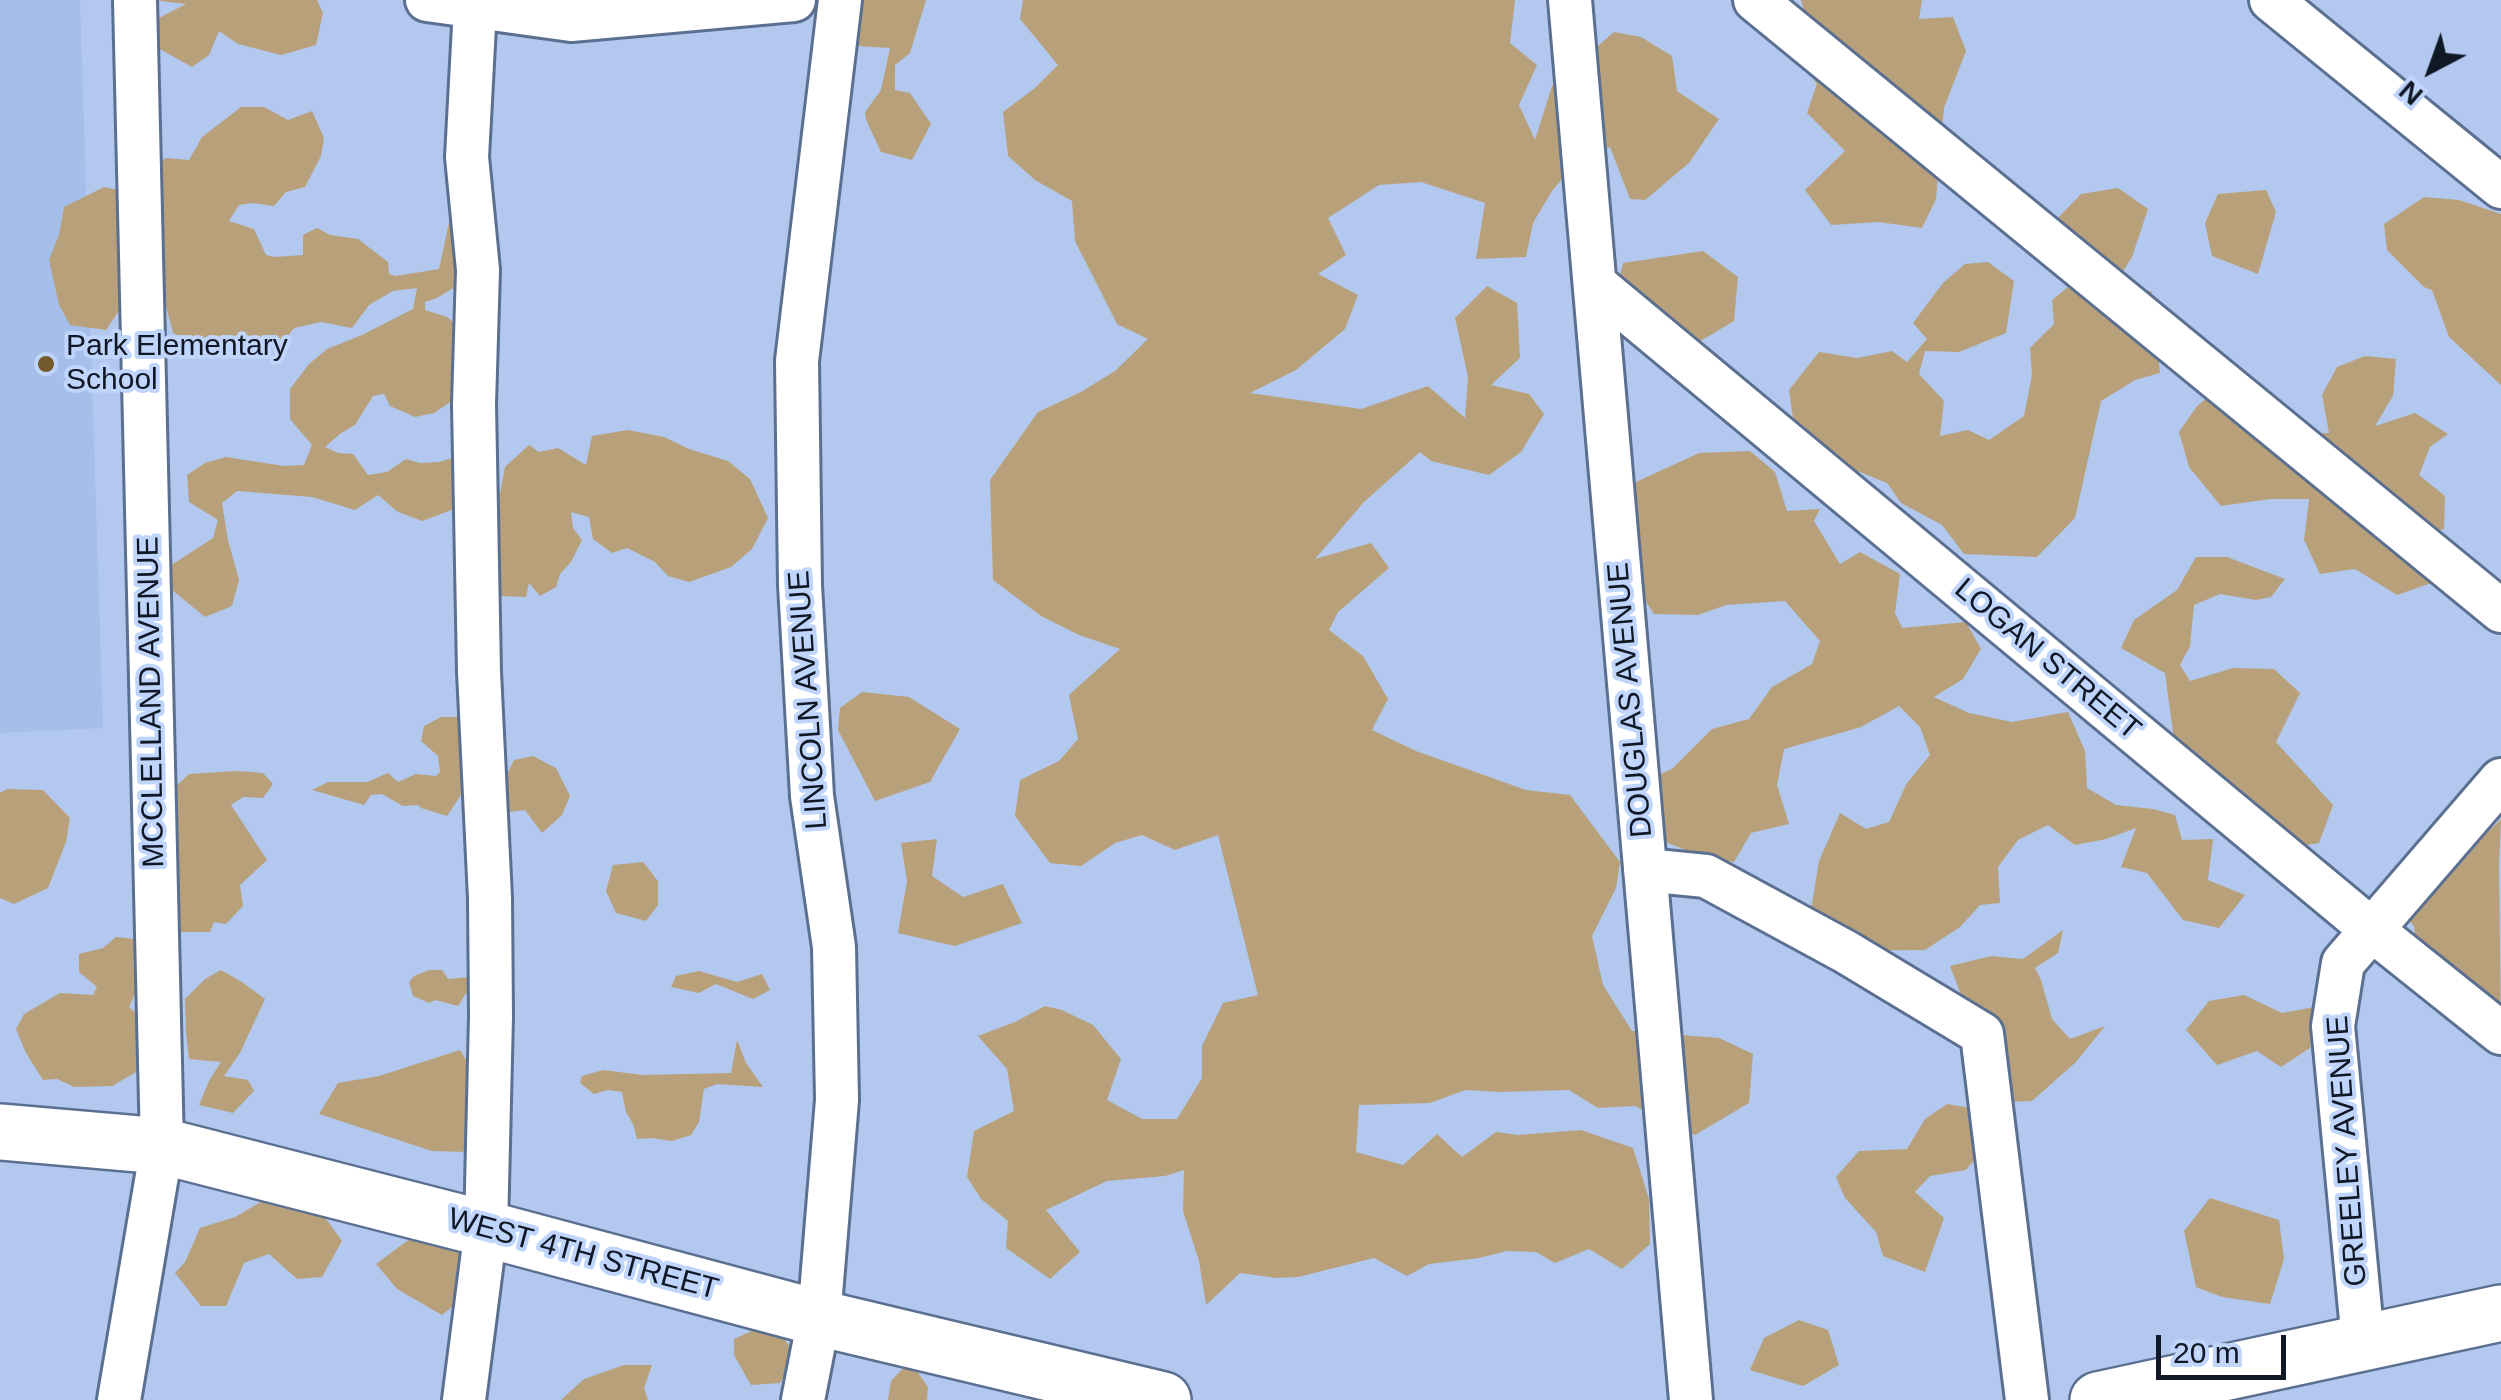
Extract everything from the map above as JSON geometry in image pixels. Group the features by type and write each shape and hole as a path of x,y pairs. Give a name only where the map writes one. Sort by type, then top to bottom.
{"main road":[{"name":"WEST 4TH STREET","path":"0,1132 162,1146 818,1318 1163,1400"},
{"path":"2098,1400 2501,1312"}],"street":[{"name":"MCCLELLAND AVENUE","path":"119,1400 162,1146 134,0"},
{"path":"426,0 570,20 794,0"},
{"name":"LINCOLN AVENUE","path":"803,1400 818,1318 837,1100 834,961 811,777 800,585 797,361 840,0"},
{"name":"DOUGLAS AVENUE","path":"1570,0 1691,1400"},
{"path":"1755,0 2501,611"},
{"path":"2289,5 2501,187"},
{"path":"464,1400 486,1229 491,1016 474,404 478,270 467,157 475,6"},
{"name":"LOGAN STREET","path":"1595,284 2501,1033"},
{"name":"GREELEY AVENUE","path":"2363,1341 2333,1026 2344,963 2501,780"},
{"path":"1645,870 1706,876 1846,952 1982,1034 2027,1400"}],"shaded area":[{"name":"Park Elementary School","path":"0,0 80,0 103,728 0,733"},
{"path":"152,0 317,0 323,13 316,45 281,55 238,44 219,31 209,55 192,67 147,42 153,21 186,4"},
{"path":"825,0 926,0 910,53 895,65 895,90 910,93 931,124 912,160 881,152 866,120 865,112 881,90 890,48 856,46"},
{"path":"1023,0 1515,0 1510,43 1537,65 1519,105 1535,140 1552,86 1614,32 1641,37 1672,56 1677,91 1719,119 1689,163 1645,200 1630,199 1610,147 1567,173 1533,223 1526,257 1476,259 1485,203 1421,182 1379,185 1328,218 1346,255 1318,274 1358,295 1345,329 1296,370 1250,393 1361,409 1428,386 1465,418 1468,377 1455,318 1487,286 1517,303 1520,358 1491,385 1529,394 1544,414 1521,452 1489,475 1431,461 1420,452 1364,502 1315,559 1371,543 1389,568 1338,612 1329,630 1363,656 1388,699 1372,730 1416,751 1526,790 1570,795 1620,862 1616,888 1592,936 1603,985 1632,1031 1719,1038 1753,1054 1749,1103 1695,1135 1635,1106 1598,1108 1569,1090 1465,1090 1430,1103 1359,1105 1356,1152 1403,1165 1437,1134 1462,1157 1496,1132 1518,1135 1581,1130 1633,1148 1649,1199 1650,1244 1622,1269 1589,1249 1555,1263 1536,1252 1507,1251 1429,1264 1407,1276 1374,1258 1298,1277 1240,1273 1206,1305 1199,1261 1183,1211 1184,1170 1165,1176 1107,1181 1046,1210 1080,1252 1050,1279 1006,1248 1008,1221 981,1199 967,1177 974,1131 1014,1111 1007,1069 978,1036 1045,1006 1062,1010 1093,1025 1121,1059 1107,1100 1142,1119 1177,1119 1202,1078 1202,1046 1223,1003 1258,995 1218,835 1175,850 1142,835 1115,843 1081,866 1050,863 1015,816 1020,780 1059,761 1078,739 1069,695 1120,649 1041,616 993,580 990,480 1038,412 1115,371 1148,339 1117,324 1075,241 1072,201 1035,180 1008,156 1003,112 1058,65 1020,19"},
{"path":"1801,0 1922,0 1919,19 1953,17 1966,51 1944,108 1936,199 1922,228 1878,222 1831,225 1805,190 1845,151 1807,113 1817,84 1792,49 1806,19"},
{"path":"241,107 264,107 288,120 312,111 324,138 321,156 305,187 286,192 274,206 239,205 229,221 254,229 266,255 303,255 303,235 317,228 330,235 358,239 388,262 389,274 439,269 452,209 455,287 425,302 425,310 447,317 460,328 455,399 434,413 415,417 390,406 384,394 373,396 355,425 325,447 353,454 368,475 387,472 406,459 420,463 456,457 486,507 500,493 505,467 529,445 539,452 558,448 586,465 592,436 628,430 664,437 728,461 750,479 768,518 752,549 731,567 689,582 668,576 655,562 627,548 612,553 593,539 589,517 571,512 573,528 582,540 556,587 540,596 529,583 526,597 499,596 457,508 422,521 398,512 378,495 355,510 312,497 237,491 222,503 239,580 232,606 205,617 172,590 170,566 213,538 218,520 189,502 187,475 205,463 226,457 284,466 304,465 312,445 290,419 290,389 309,364 327,349 413,309 417,288 393,291 369,305 352,328 321,322 294,328 281,345 255,347 240,337 224,345 193,341 173,333 162,291 123,305 106,330 70,325 59,305 49,260 64,207 104,187 119,190 166,158 189,160 202,137"},
{"path":"2118,188 2148,209 2132,257 2118,279 2152,292 2160,373 2135,380 2101,401 2075,518 2037,557 1964,554 1942,525 1901,503 1887,483 1828,464 1795,432 1789,390 1819,352 1857,358 1892,351 1907,362 1927,339 1913,323 1943,283 1965,264 1988,262 2014,281 2006,333 1959,352 1925,351 1919,374 1944,401 1940,436 1968,430 1989,440 2024,416 2032,375 2030,348 2054,324 2052,300 2093,257 2054,222 2081,194"},
{"path":"2266,190 2276,212 2258,274 2212,256 2205,223 2218,194"},
{"path":"2424,197 2459,200 2501,214 2501,385 2449,337 2432,290 2424,287 2387,250 2384,224"},
{"path":"1703,251 1738,277 1734,321 1692,346 1610,317 1623,263"},
{"path":"2365,356 2396,359 2393,396 2375,426 2415,413 2448,434 2430,447 2419,475 2445,496 2444,529 2399,543 2431,583 2397,595 2355,569 2320,574 2304,540 2309,499 2270,499 2221,506 2189,467 2179,432 2197,406 2242,370 2268,400 2312,433 2329,433 2322,395 2337,367"},
{"path":"1750,451 1775,472 1787,511 1820,509 1814,521 1840,564 1860,552 1900,574 1895,613 1902,628 1966,622 1981,649 1963,679 1934,697 1969,713 2012,722 2068,712 2085,751 2087,788 2116,805 2175,815 2182,840 2213,839 2208,880 2245,895 2219,928 2183,920 2147,873 2121,867 2136,828 2075,845 2048,825 2018,840 1998,867 2000,903 1980,905 1960,927 1925,950 1814,951 1794,944 1812,904 1819,861 1840,813 1866,829 1889,822 1907,783 1930,755 1920,727 1899,706 1861,727 1784,749 1777,785 1789,824 1751,833 1734,862 1704,857 1665,842 1619,791 1672,769 1712,729 1749,719 1772,687 1812,664 1820,641 1785,601 1726,605 1698,615 1654,614 1601,534 1636,482 1699,453"},
{"path":"2196,557 2227,557 2285,579 2271,597 2256,600 2220,594 2194,605 2190,646 2180,665 2190,681 2233,668 2274,669 2300,693 2276,742 2333,805 2319,843 2249,855 2236,790 2218,773 2175,747 2165,673 2121,648 2134,620 2177,590"},
{"path":"862,692 909,697 960,729 930,782 875,801 838,730 840,708"},
{"path":"470,711 474,769 447,816 418,805 403,806 382,794 371,795 364,805 312,790 328,782 367,782 388,773 398,782 416,774 436,776 440,772 438,756 421,741 424,726 441,717 457,717"},
{"path":"533,756 556,768 570,796 562,815 542,833 525,810 510,812 501,800 501,786 514,760"},
{"path":"263,773 273,784 263,798 243,797 231,805 267,860 240,885 243,906 226,924 214,922 210,932 170,928 146,944 133,963 137,989 129,1007 143,1019 138,1071 112,1086 74,1087 57,1079 43,1080 16,1029 24,1014 60,993 93,995 97,987 79,972 79,954 103,948 116,937 135,939 145,926 173,789 189,774"},
{"path":"7,789 43,790 70,818 66,842 48,888 14,904 0,898 0,793"},
{"path":"2501,819 2501,1034 2416,944 2414,926 2407,919"},
{"path":"937,839 932,876 963,897 1003,884 1022,923 955,946 898,933 907,881 901,843"},
{"path":"643,862 658,881 658,905 646,921 616,913 606,891 613,865"},
{"path":"2063,930 2058,953 2035,968 2052,1019 2070,1039 2105,1026 2076,1062 2032,1101 2008,1102 1986,1146 1966,1170 1930,1176 1915,1192 1944,1218 1925,1272 1883,1256 1876,1232 1845,1198 1836,1177 1859,1151 1907,1149 1925,1119 1947,1104 1977,1109 1965,1005 1950,966 1991,956 2023,959"},
{"path":"221,970 265,999 240,1053 224,1076 248,1080 254,1091 233,1113 199,1105 221,1062 189,1059 186,1032 185,999 205,979"},
{"path":"429,970 442,970 448,979 470,977 458,1006 435,1000 429,1003 413,996 409,982"},
{"path":"699,971 737,982 762,974 770,990 753,999 716,984 699,993 671,987 676,976"},
{"path":"2244,995 2282,1013 2315,1007 2310,1048 2281,1067 2257,1051 2217,1065 2186,1030 2209,1001"},
{"path":"737,1040 746,1063 763,1087 717,1084 704,1089 699,1122 691,1135 672,1141 637,1139 622,1092 594,1094 580,1083 582,1076 603,1070 643,1075 731,1073"},
{"path":"460,1050 476,1076 466,1118 468,1152 432,1151 319,1114 338,1083 379,1076"},
{"path":"276,1193 314,1202 342,1241 322,1277 297,1279 269,1254 244,1263 226,1306 201,1306 175,1273 185,1262 200,1228 235,1217"},
{"path":"2210,1198 2279,1220 2284,1259 2270,1304 2222,1297 2196,1287 2184,1231"},
{"path":"434,1227 494,1273 442,1315 397,1289 376,1264"},
{"path":"1799,1320 1828,1330 1839,1365 1803,1386 1750,1370 1764,1338"},
{"path":"758,1328 783,1337 797,1357 780,1383 751,1385 734,1355 734,1339"},
{"path":"910,1361 928,1387 927,1400 888,1400 891,1381"},
{"path":"624,1365 652,1365 644,1388 648,1400 561,1400 584,1379"}],"place":[{"name":"Park Elementary School","path":"46,364"}]}
